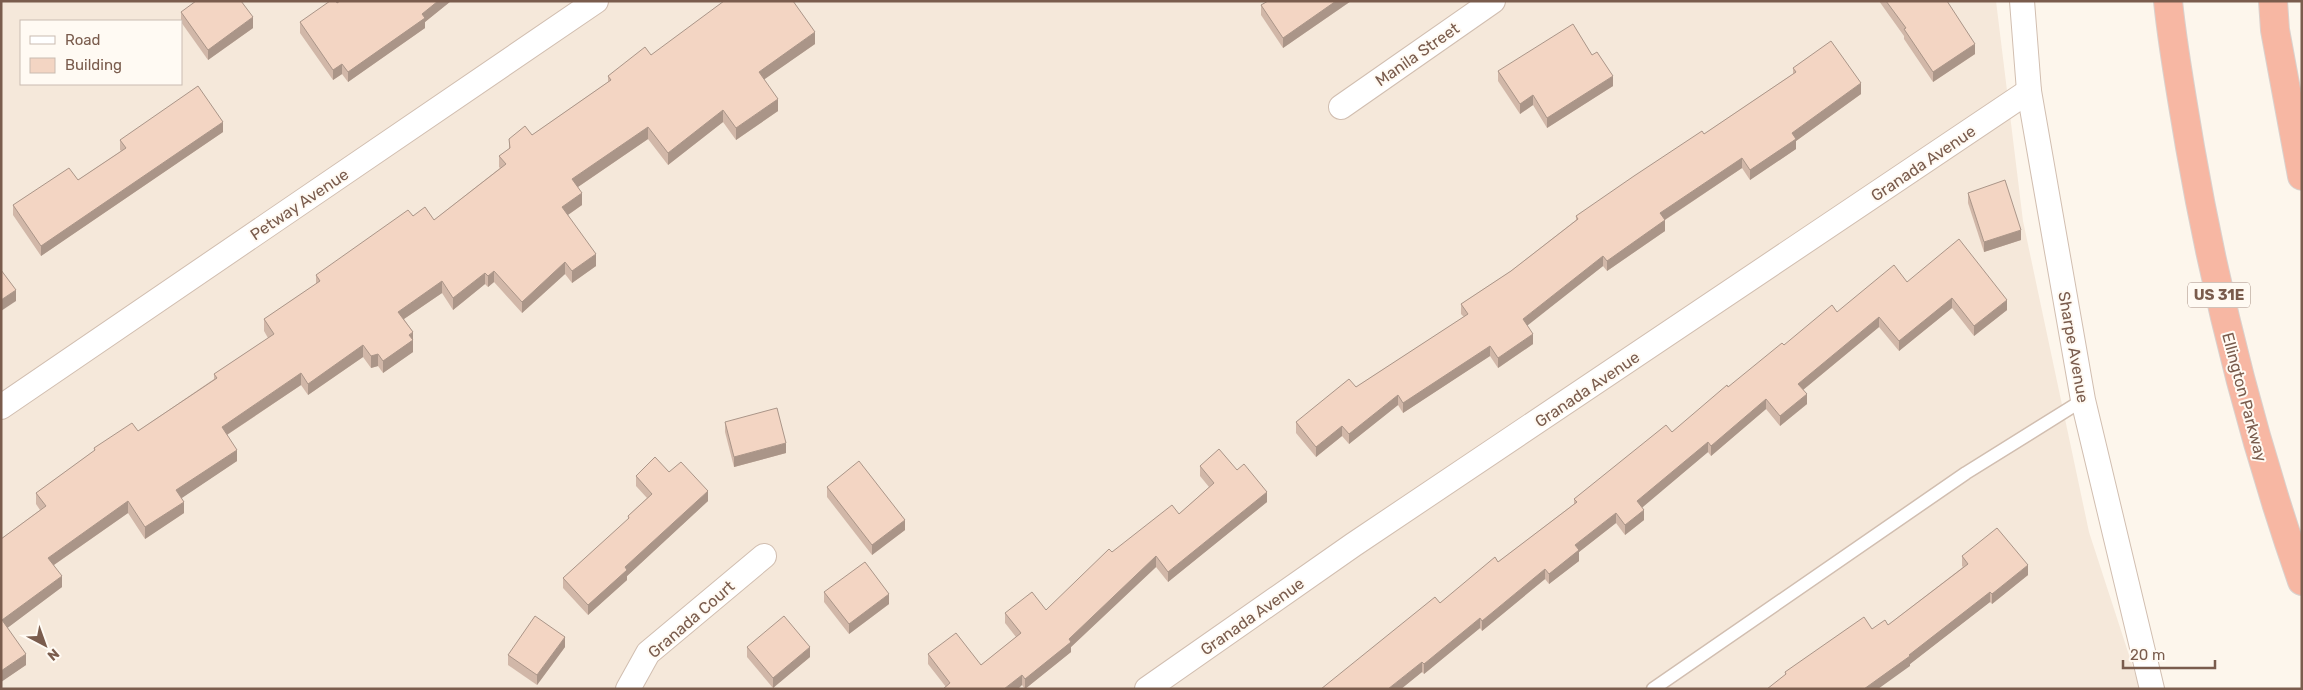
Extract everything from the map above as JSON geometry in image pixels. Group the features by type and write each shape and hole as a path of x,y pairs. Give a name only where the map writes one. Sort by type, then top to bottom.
{"highway":[{"name":"Ellington Parkway","path":"2168,1 2172,39 2201,209 2217,286 2235,363 2271,493 2302,581"},
{"path":"2273,1 2275,30 2302,176"}],"street":[{"name":"Petway Avenue","path":"1,407 596,1"},
{"name":"Manila Street","path":"1340,107 1492,1"},
{"name":"Sharpe Avenue","path":"2022,1 2030,92 2083,400 2152,689"},
{"name":"Granada Avenue","path":"1147,689 1353,546 2030,92"},
{"name":"Granada Court","path":"628,689 648,653 764,556"}],"lane":[{"path":"1653,689 1966,473 2083,400"}],"shaded area":[{"path":"1,1 1996,1 2023,221 2089,532 2140,689 1,689"}],"building":[{"path":"196,1 241,1 253,17 208,50 181,12"},
{"path":"330,1 336,1 337,3 340,1 438,1 422,14 425,18 348,72 342,64 333,70 300,22"},
{"path":"724,1 793,1 815,32 759,72 778,99 736,128 723,110 668,153 648,127 572,179 582,193 562,207 596,254 572,271 565,262 522,302 494,271 488,276 485,273 453,298 442,281 398,312 413,332 409,335 413,340 383,361 378,354 371,356 363,345 308,384 301,373 222,427 237,450 176,490 184,502 145,527 128,501 48,558 62,576 2,620 26,654 1,671 1,539 46,506 36,493 95,450 94,448 132,423 138,431 217,378 214,374 274,334 264,319 320,281 316,275 408,210 413,216 425,207 434,220 506,164 499,156 510,148 509,139 525,126 532,135 611,80 608,76 645,47 651,55"},
{"path":"1268,1 1336,1 1283,38 1261,5"},
{"path":"1886,1 1947,1 1975,44 1933,72 1904,29 1906,28"},
{"path":"1573,24 1592,55 1597,52 1613,76 1547,118 1533,95 1520,104 1498,71"},
{"path":"1831,41 1861,83 1792,133 1796,139 1750,170 1742,158 1660,213 1665,220 1607,261 1603,256 1523,319 1533,334 1498,358 1490,346 1403,403 1398,395 1349,434 1342,426 1316,447 1296,422 1349,379 1356,387 1468,314 1461,304 1511,271 1578,219 1576,216 1702,131 1704,134 1796,72 1793,68"},
{"path":"198,86 223,122 41,246 13,205 69,168 78,180 126,148 120,140"},
{"path":"2005,180 2021,230 1984,242 1968,193"},
{"path":"1959,239 2007,300 1974,326 1952,298 1899,341 1879,317 1798,384 1807,394 1780,416 1766,399 1711,446 1708,442 1637,501 1644,510 1625,525 1616,513 1575,545 1579,550 1549,574 1545,569 1482,621 1480,618 1424,664 1422,662 1388,689 1321,689 1435,597 1440,603 1495,557 1498,562 1577,502 1574,499 1666,425 1672,432 1727,385 1728,387 1782,343 1784,345 1832,305 1837,312 1894,265 1907,282"},
{"path":"1,270 16,290 1,300"},
{"path":"777,408 786,443 734,457 725,422"},
{"path":"1219,449 1237,470 1244,464 1267,492 1168,572 1156,556 1069,639 1071,642 1025,679 1022,675 1004,689 943,689 950,683 928,654 956,633 981,665 1021,633 1005,613 1032,592 1046,610 1109,549 1112,552 1172,505 1179,514 1214,483 1200,466"},
{"path":"655,457 669,472 681,462 708,491 625,567 627,570 588,605 563,578 629,518 628,516 652,494 636,476"},
{"path":"859,461 905,520 872,545 827,487"},
{"path":"1997,528 2028,565 1864,689 1767,689 1786,674 1785,672 1864,617 1872,629 1885,620 1888,625 1968,564 1962,556"},
{"path":"865,562 889,594 849,624 824,592"},
{"path":"535,616 565,637 537,675 508,655"},
{"path":"784,616 810,647 773,678 747,647"}]}
